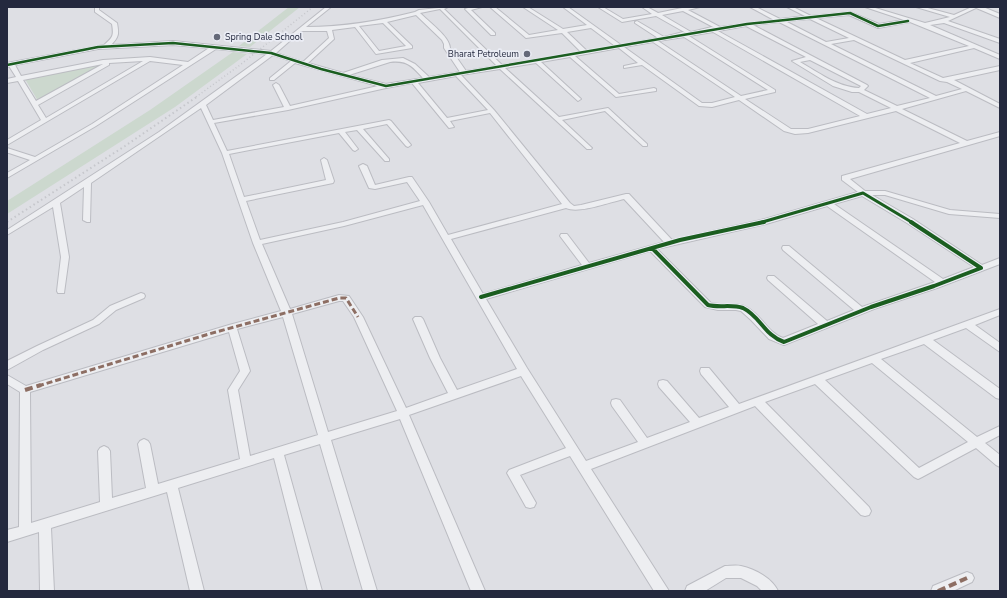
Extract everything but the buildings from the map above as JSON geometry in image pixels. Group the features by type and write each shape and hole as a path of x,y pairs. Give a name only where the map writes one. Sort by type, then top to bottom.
{"street":[{"path":"97,7 96,10 114,23 116,33 115,38 104,46"},
{"path":"7,233 88,183 202,104 271,54 329,7"},
{"path":"301,29 329,29 384,21 417,13 419,11 447,7"},
{"path":"465,8 480,7"},
{"path":"492,7 528,37 592,26"},
{"path":"525,7 564,32 586,53"},
{"path":"565,7 702,105 712,105 773,92 683,34"},
{"path":"600,7 622,21 682,8 698,7"},
{"path":"644,7 689,33"},
{"path":"752,7 935,98"},
{"path":"789,7 942,80 948,80 1000,68"},
{"path":"867,7 908,21 925,25 1000,57"},
{"path":"918,7 953,16"},
{"path":"925,25 944,21 976,7 1000,16"},
{"path":"441,8 502,68 589,148"},
{"path":"465,8 493,34"},
{"path":"682,8 715,29 865,116"},
{"path":"417,13 444,39 447,44 447,48 461,74 567,205 573,208 581,207 626,196 670,243"},
{"path":"211,122 288,108 386,86 502,68 683,34 747,24 810,16 850,13 878,26 908,21"},
{"path":"378,53 410,47 384,21"},
{"path":"944,21 1000,42"},
{"path":"637,22 662,38"},
{"path":"747,24 865,86 860,90"},
{"path":"356,25 386,61"},
{"path":"304,64 332,38 329,29"},
{"path":"827,43 856,38"},
{"path":"653,40 786,130 795,133 803,133 963,91 965,88"},
{"path":"44,120 20,78 9,65 104,46 173,43 271,54 386,86"},
{"path":"906,62 975,46"},
{"path":"7,176 94,125 215,47"},
{"path":"571,55 618,96 654,90"},
{"path":"810,58 795,61 843,88 860,90 967,144"},
{"path":"7,81 111,61 150,60 189,64"},
{"path":"7,142 150,60"},
{"path":"343,75 386,61 404,60 414,66 427,79"},
{"path":"35,104 111,61"},
{"path":"272,79 294,61"},
{"path":"537,61 578,99"},
{"path":"626,67 644,63"},
{"path":"993,70 1000,72"},
{"path":"948,80 1000,106"},
{"path":"414,82 451,127"},
{"path":"276,85 288,108"},
{"path":"202,104 225,153 257,244 287,313 370,591"},
{"path":"558,119 606,109 645,145"},
{"path":"445,120 492,111"},
{"path":"225,153 389,122 408,145"},
{"path":"358,127 387,160"},
{"path":"341,131 355,149"},
{"path":"982,268 910,221 863,193 845,178 998,136"},
{"path":"7,150 36,159"},
{"path":"242,200 330,181 324,160"},
{"path":"363,166 372,186 375,187 409,179 425,202 523,370 662,591"},
{"path":"87,220 88,183"},
{"path":"481,297 692,237 764,222 863,193 885,193 949,212 1000,216"},
{"path":"257,244 344,224 425,202"},
{"path":"56,203 65,257 61,291"},
{"path":"828,203 942,283"},
{"path":"446,238 567,205"},
{"path":"564,236 588,267"},
{"path":"652,248 708,305 717,308 736,306 743,308 776,339 787,341 861,311 1000,261"},
{"path":"786,248 861,311"},
{"path":"771,278 824,325"},
{"path":"7,366 40,348 96,322 114,308 141,296"},
{"path":"7,379 25,390 232,327 339,298 346,298 358,317 403,413 478,591"},
{"path":"583,467 736,408 1000,312"},
{"path":"418,319 435,358 454,395"},
{"path":"967,324 1000,348"},
{"path":"232,327 245,371 233,390 246,463"},
{"path":"924,339 1000,395"},
{"path":"873,358 1000,462"},
{"path":"7,536 403,413 523,370"},
{"path":"705,371 736,408"},
{"path":"817,379 918,474 975,442 1000,430"},
{"path":"664,384 697,423"},
{"path":"25,390 25,530"},
{"path":"757,401 865,511"},
{"path":"616,403 645,443"},
{"path":"144,444 153,491"},
{"path":"530,503 513,473 573,450"},
{"path":"104,451 106,506"},
{"path":"278,453 315,591"},
{"path":"172,486 197,591"},
{"path":"46,524 48,591"},
{"path":"692,591 725,572 741,572 762,581 771,591"},
{"path":"938,591 967,578"}],"shaded area":[{"path":"289,7 300,7 250,47 239,46"},
{"path":"233,52 247,54 175,107 7,214 7,201 150,110"},
{"path":"103,64 38,101 25,79"}],"railway":[{"path":"196,97 240,65 313,7"},
{"path":"7,222 125,146 198,96"}],"marked path":[{"path":"25,390 209,334 339,298 346,298 358,317"},
{"path":"938,591 967,578"}],"cycle path":[{"path":"7,65 98,47 173,43 271,53 321,69 386,86 747,24 850,13 878,26 908,21"},
{"path":"481,297 571,272 606,260 680,240 763,222 863,193 910,221 981,268 934,286 871,307 784,342 772,337 750,313 740,307 713,307 708,305 652,248"}],"place":[{"name":"Spring Dale School","path":"217,37"},
{"name":"Bharat Petroleum","path":"527,54"}]}
